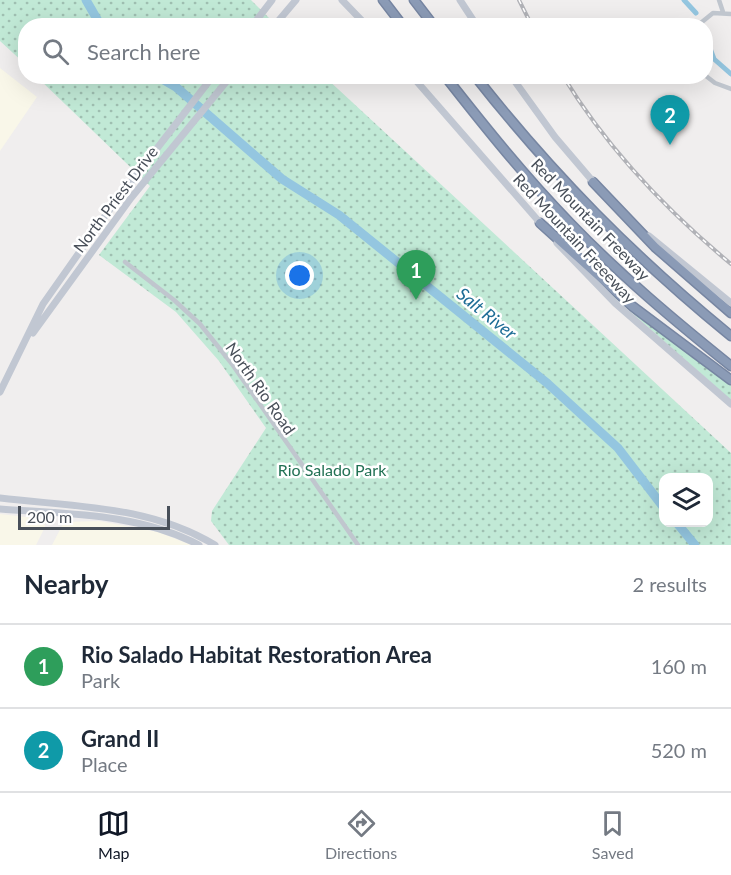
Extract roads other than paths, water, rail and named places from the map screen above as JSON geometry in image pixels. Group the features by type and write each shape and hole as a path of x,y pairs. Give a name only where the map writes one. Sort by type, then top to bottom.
{"highway":[{"path":"383,0 397,18"},
{"path":"414,0 428,18"},
{"name":"Red Mountain Freeway","path":"451,84 527,177 584,238 652,301 731,366"},
{"name":"Red Mountain Freeway","path":"481,84 530,144 598,219 665,282 731,336"},
{"path":"593,182 655,247 731,313"},
{"path":"540,223 632,306 731,380"}],"main road":[{"path":"258,18 272,0"},
{"path":"281,18 296,0"},
{"path":"342,0 359,18"},
{"path":"460,0 472,18"},
{"name":"North Priest Drive","path":"0,392 43,304 135,177 207,84"},
{"name":"North Priest Drive","path":"26,342 142,185 224,84"},
{"name":"Red Mountain Freeeway","path":"419,84 540,223 615,303 731,404"},
{"path":"517,84 593,182 667,252 731,303"},
{"path":"0,498 136,513 180,527 215,545"},
{"path":"0,508 128,520 159,528 199,545"}],"street":[{"path":"719,0 723,12"},
{"path":"704,18 710,14 723,12 731,14"},
{"path":"713,82 731,89"},
{"name":"North Rio Road","path":"125,261 200,324 232,364 358,545"}],"waterway":[{"name":"Salt River","path":"86,0 96,18"},
{"path":"684,0 696,13"},
{"path":"713,56 731,74"},
{"name":"Salt River","path":"171,84 282,179 339,215 547,383 618,448 659,501"},
{"name":"Salt River","path":"680,527 695,545"}],"railway":[{"path":"519,0 528,18"},
{"path":"568,84 618,153 639,177 731,264"}],"place":[{"name":"Grand II","path":"670,145"},
{"name":"Rio Salado Habitat Restoration Area","path":"416,300"}],"park label":[{"name":"Rio Salado Park","path":"332,469"}]}
